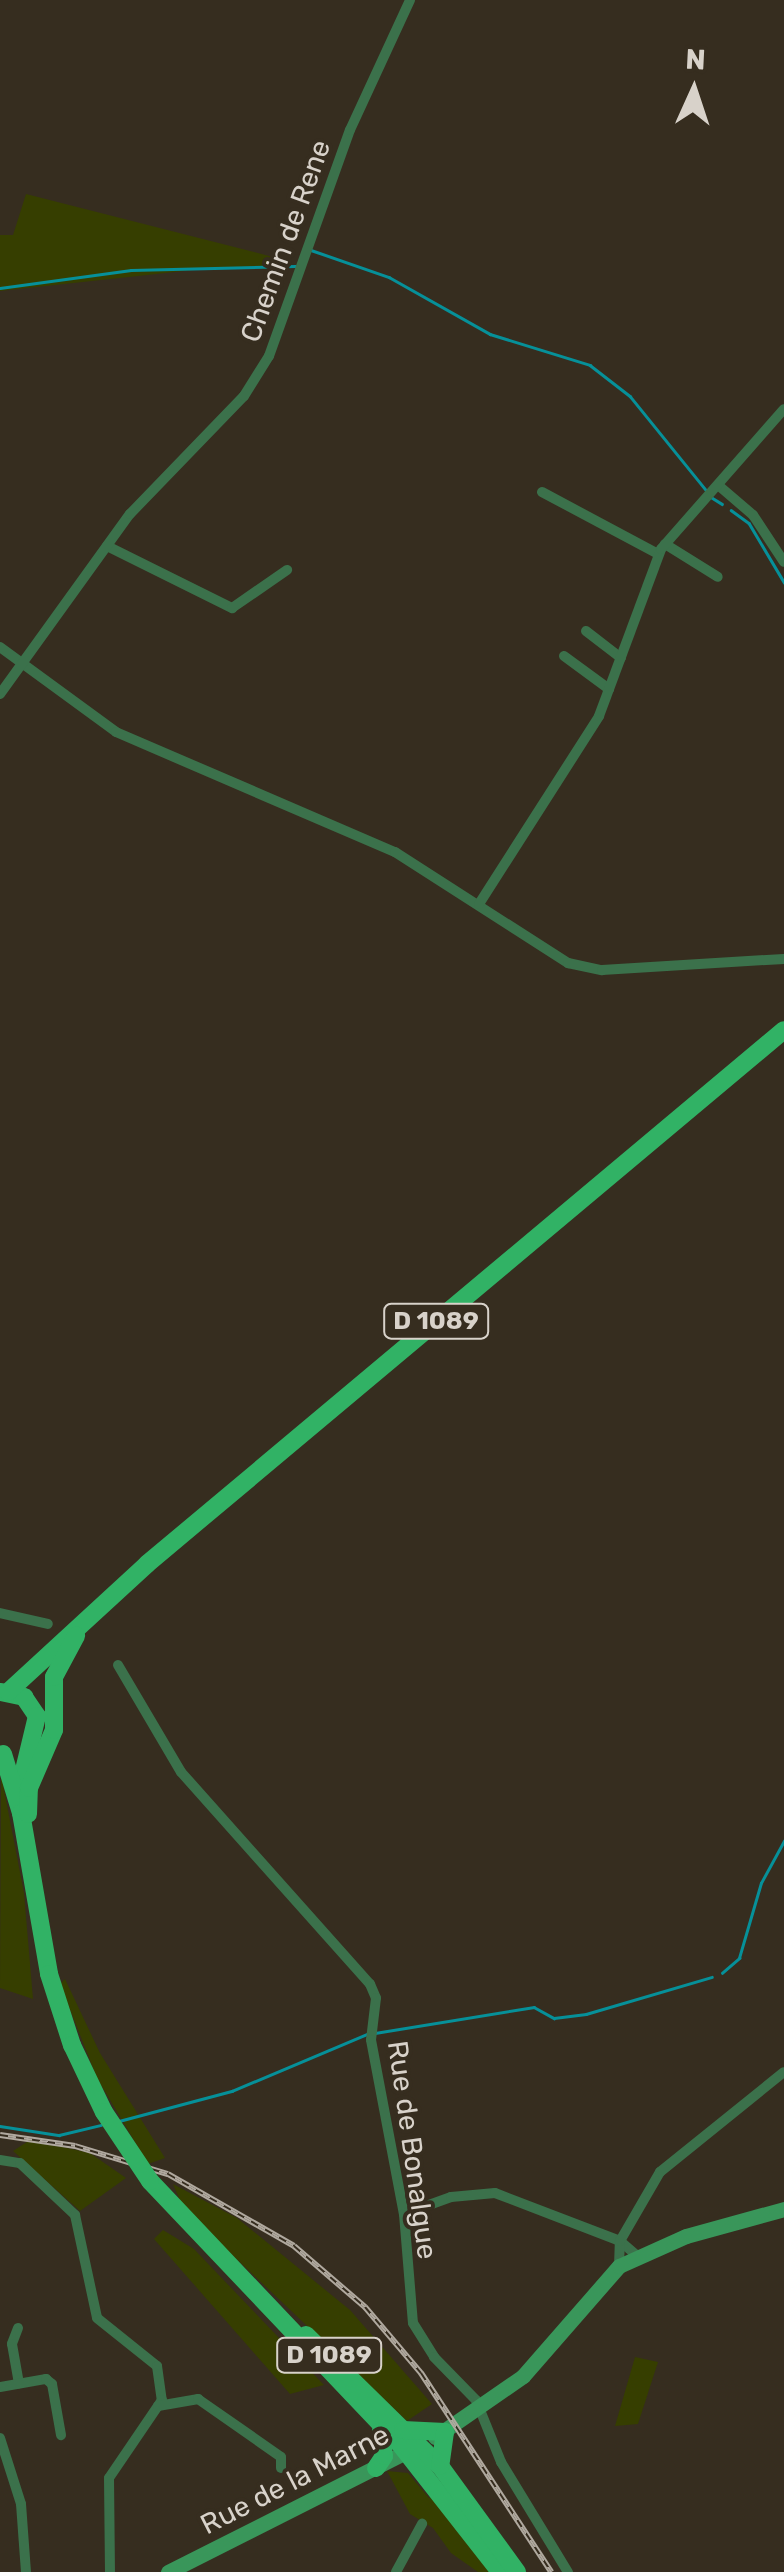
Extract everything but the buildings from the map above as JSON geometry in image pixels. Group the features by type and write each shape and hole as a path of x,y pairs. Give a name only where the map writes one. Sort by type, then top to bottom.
{"main road":[{"name":"D 1089","path":"2,1692 40,1664 90,1614 784,1030"},
{"name":"D 1089","path":"27,1854 29,1788 54,1730 54,1677 90,1614"},
{"path":"2,1753 25,1748 36,1732 32,1705 40,1664"},
{"path":"2,1692 32,1705"},
{"name":"D 1089","path":"21,1813 25,1748"},
{"name":"D 1089","path":"2,1753 21,1813 59,2010 104,2112 150,2181 249,2289 459,2496"},
{"name":"Rue de la Marne","path":"168,2572 445,2432 481,2408 536,2364 619,2266 636,2256 784,2210"},
{"name":"D 1089","path":"249,2289 362,2386 403,2430 418,2471 500,2572"},
{"name":"D 1089","path":"360,2400 381,2431 440,2466 517,2572"},
{"path":"403,2430 445,2432 440,2466"},
{"path":"381,2431 381,2465 418,2471"}],"street":[{"name":"Chemin de Rene","path":"0,694 107,546 172,465 244,396 269,356 350,130 410,0"},
{"path":"479,904 544,811 608,690 661,549 784,409"},
{"path":"718,485 753,515 784,562"},
{"path":"542,492 718,577"},
{"path":"107,546 232,608 287,570"},
{"path":"586,631 620,658"},
{"path":"0,647 116,732 395,852 568,964 602,970 784,959"},
{"path":"564,656 608,690"},
{"path":"0,1613 48,1624"},
{"name":"Rue de Bonalgue","path":"118,1665 152,1712 181,1772 370,1984 376,1998 371,2040 404,2214 413,2323 481,2408 501,2462 568,2572"},
{"path":"619,2266 620,2241 640,2200 678,2153 784,2072"},
{"path":"0,2160 20,2164 76,2215 97,2318 155,2362 158,2406 109,2478 110,2572"},
{"path":"404,2214 452,2198 495,2193 620,2241 636,2256"},
{"path":"18,2328 12,2344 19,2383"},
{"path":"0,2387 52,2384 61,2434"},
{"path":"158,2406 198,2399 281,2457 281,2468"},
{"path":"0,2438 22,2504 26,2572"},
{"path":"398,2572 422,2524"}],"green space":[{"path":"26,194 285,260 282,270 221,267 0,291 0,235 13,235"},
{"path":"1,1774 24,1893 33,1999 0,1988"},
{"path":"65,1979 100,2053 165,2158 148,2164 97,2078 60,1984"},
{"path":"30,2140 90,2153 126,2178 80,2211 13,2151"},
{"path":"173,2184 237,2218 350,2310 432,2404 407,2421 183,2208"},
{"path":"163,2230 194,2249 324,2385 290,2394 154,2239"},
{"path":"635,2357 658,2362 638,2424 615,2426"},
{"path":"387,2471 408,2473 429,2498 436,2497 496,2572 478,2572 451,2553 433,2528 410,2514"}],"waterway":[{"path":"311,250 389,277 490,334 590,365 630,396 706,490"},
{"path":"0,288 131,270 295,266"},
{"path":"711,497 722,504"},
{"path":"731,510 749,523 784,582"},
{"path":"722,1973 739,1958 761,1883 784,1841"},
{"path":"375,2033 534,2007 554,2018 586,2014 712,1977"},
{"path":"119,2121 232,2091 367,2034"},
{"path":"0,2126 59,2135 101,2125"}],"railway":[{"path":"0,2135 75,2146 168,2174 294,2246 365,2307 421,2373 551,2572"}]}
